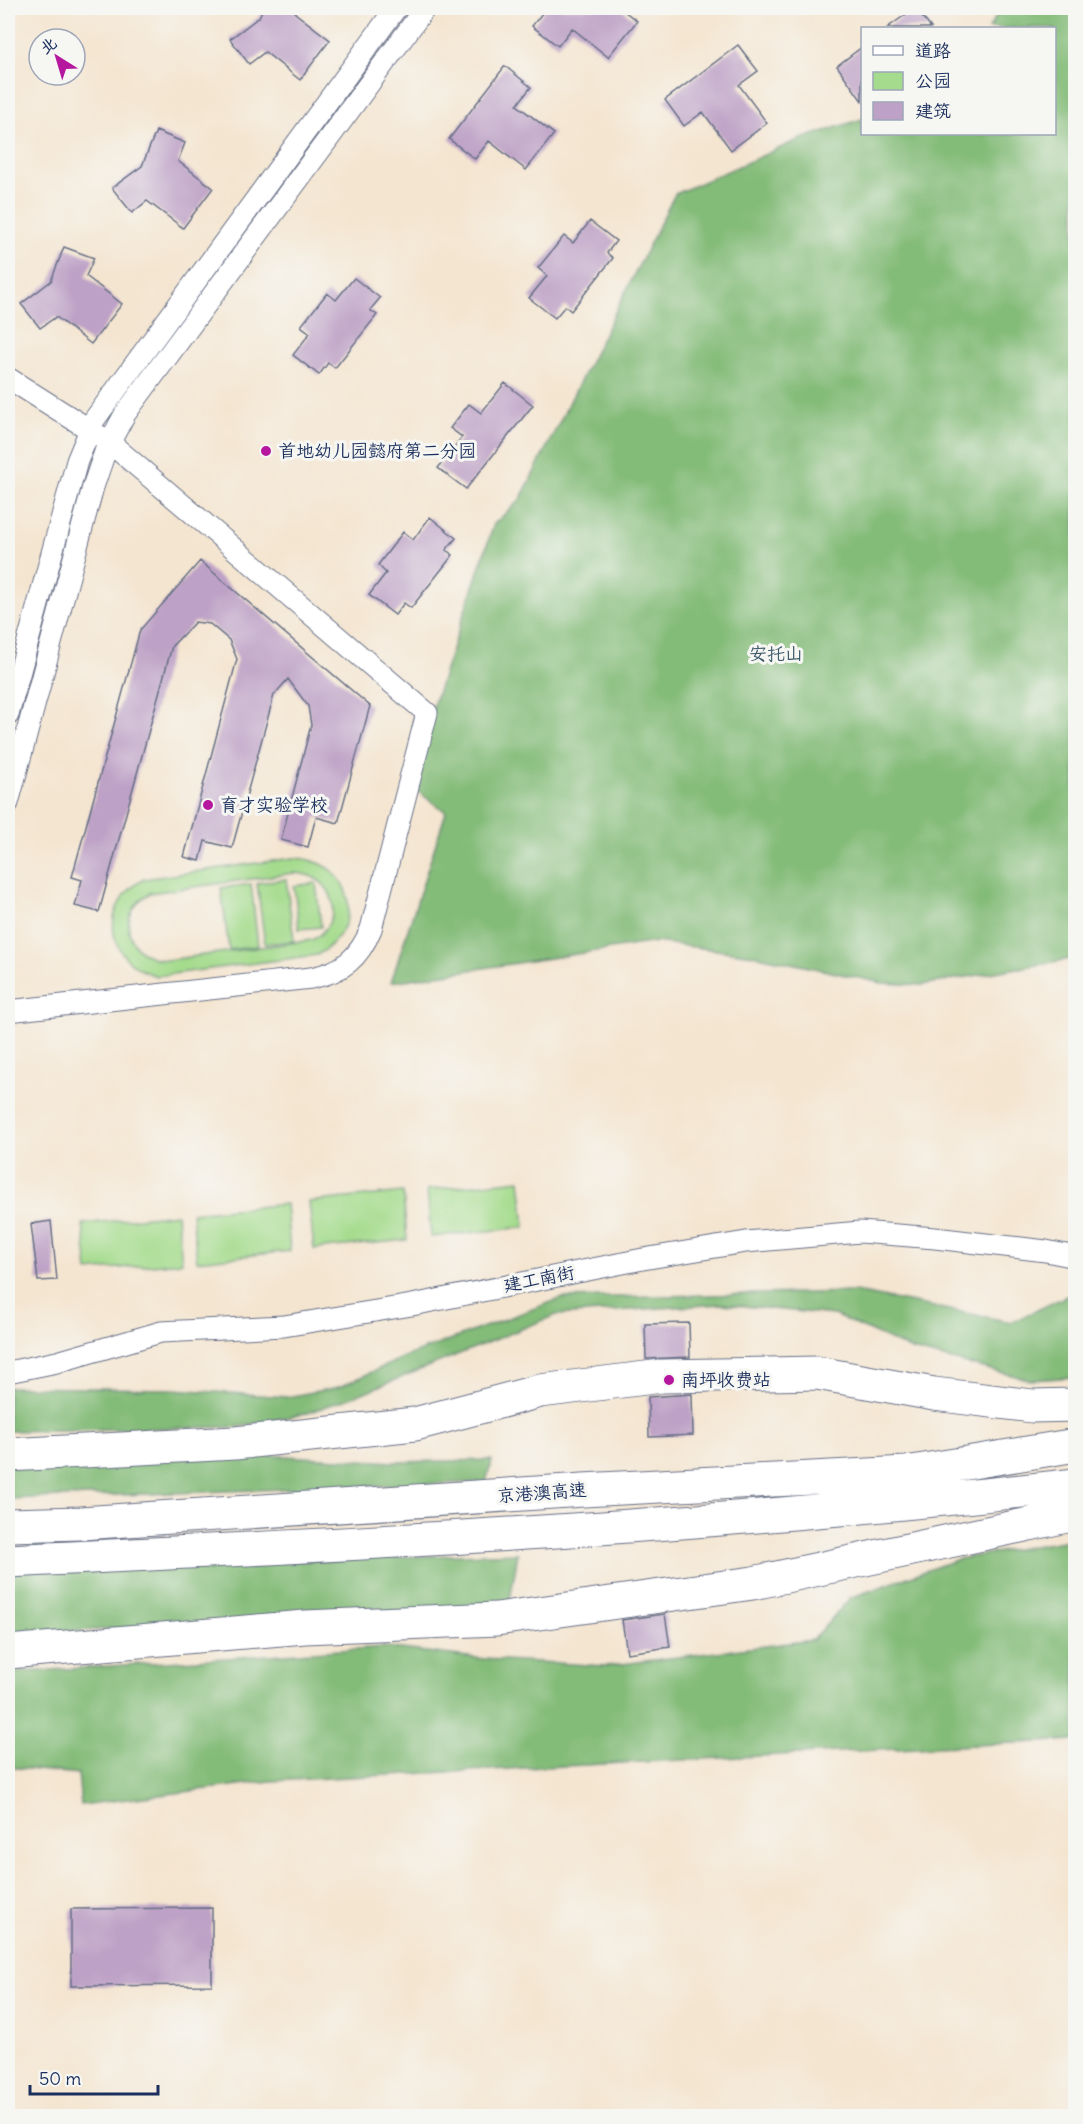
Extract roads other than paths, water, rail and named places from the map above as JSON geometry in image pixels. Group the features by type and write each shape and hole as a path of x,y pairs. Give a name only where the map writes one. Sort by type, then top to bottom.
{"highway":[{"path":"8,1455 235,1443 416,1424 540,1391 662,1376 818,1373 945,1395 1032,1406 1076,1405"},
{"name":"京港澳高速","path":"8,1525 81,1523 595,1490 906,1473 1076,1445"},
{"path":"8,1561 586,1531 882,1508 1076,1485"},
{"path":"8,1652 304,1627 497,1619 753,1583 1076,1514"}],"street":[{"path":"8,715 74,471 90,428 118,384 396,8"},
{"path":"8,803 96,478 109,442 125,414 424,8"},
{"path":"8,378 109,442 427,713 371,929 363,948 350,964 332,974 311,978 8,1011"},
{"name":"建工南街","path":"8,1372 57,1362 161,1332 284,1326 412,1305 643,1259 746,1242 860,1232 946,1239 1046,1251 1076,1257"}],"place":[{"name":"首地幼儿园懿府第二分园","path":"266,451"},
{"name":"育才实验学校","path":"208,805"},
{"name":"南坪收费站","path":"669,1380"}],"park label":[{"name":"安托山","path":"776,654"}]}
